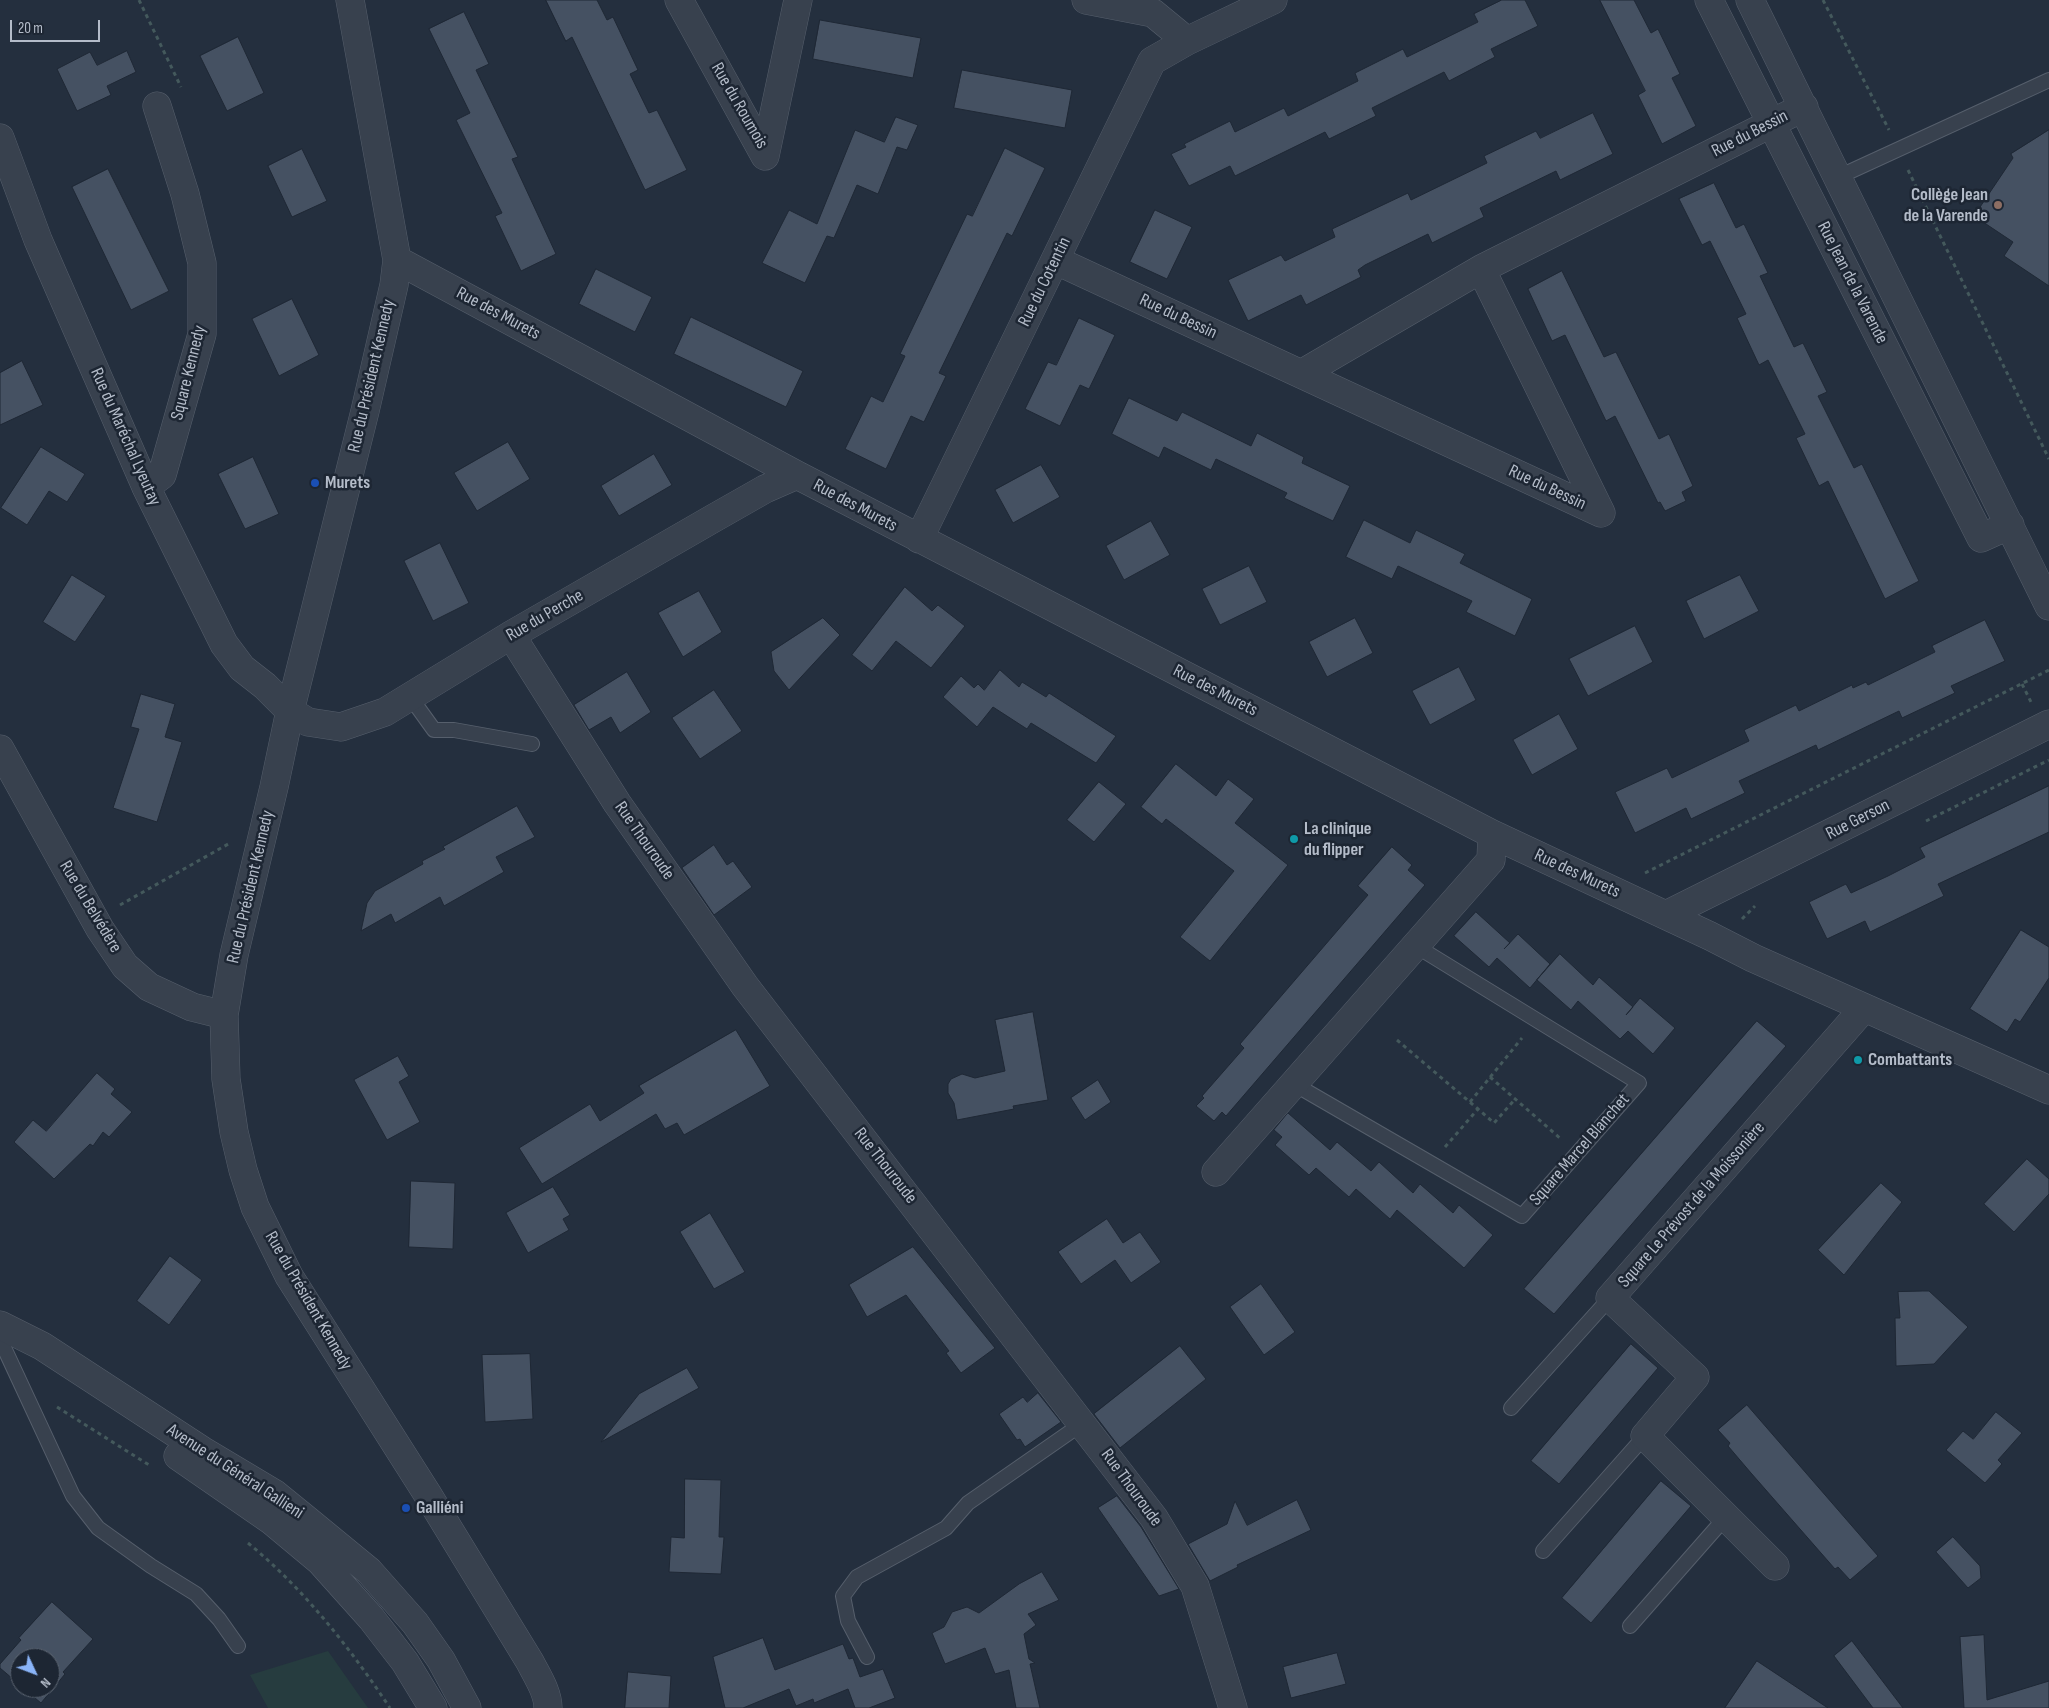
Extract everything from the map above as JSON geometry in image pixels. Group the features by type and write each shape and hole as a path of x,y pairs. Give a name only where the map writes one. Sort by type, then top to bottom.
{"street":[{"name":"Rue du Président Kennedy","path":"350,0 397,260 394,285 365,410 290,710 234,955 224,1015 226,1079 234,1132 243,1170 255,1207 289,1276 428,1495 530,1662 548,1702 548,1708"},
{"name":"Rue du Roumois","path":"679,0 766,156 798,0"},
{"path":"1086,0 1153,12 1187,41 1273,0"},
{"name":"Rue Jean de la Varende","path":"1709,0 1981,538 2010,525"},
{"name":"Rue Jean de la Varende","path":"1750,0 1804,107 1836,178 2049,606"},
{"name":"Rue du Cotentin","path":"919,539 1152,61 1187,41"},
{"name":"Square Kennedy","path":"146,487 162,476 202,334 202,262 185,194 157,106"},
{"name":"Rue du Bessin","path":"1301,374 1481,269 1804,107"},
{"name":"Rue du Maréchal Lyeutay","path":"0,138 38,240 146,487 224,644 242,668 265,686 290,710"},
{"name":"Rue des Murets","path":"397,260 919,539 1492,834 1666,915 1753,958 1864,1008 2047,1086"},
{"name":"Rue du Bessin","path":"1055,260 1601,514 1481,269"},
{"name":"Rue du Perche","path":"290,710 308,722 341,727 385,712 411,698 512,635 714,518 766,489 797,475"},
{"name":"Rue Thouroude","path":"512,635 617,804 745,986 1083,1423 1154,1518 1195,1586 1233,1708"},
{"name":"Rue Gerson","path":"1666,915 2049,724"},
{"name":"Rue du Belvédère","path":"0,750 95,919 125,966 149,987 192,1007 224,1015"},
{"path":"1216,1172 1492,860 1492,834"},
{"name":"Square Le Prévost de la Moissonière","path":"1644,1436 1696,1377 1610,1298 1864,1008"},
{"name":"Avenue du Général Gallieni","path":"0,1327 32,1359 272,1521 320,1561 370,1618 405,1662 433,1708"},
{"name":"Avenue du Général Gallieni","path":"0,1327 42,1346 203,1451 275,1494 307,1520 369,1571 415,1623 441,1660 467,1708"},
{"path":"1644,1436 1775,1566"}],"lane":[{"path":"1836,178 2049,80"},
{"path":"411,698 434,730 454,730 532,744"},
{"name":"Square Marcel Blanchet","path":"1294,1084 1522,1216 1639,1082 1416,946"},
{"path":"1511,1408 1610,1298"},
{"path":"0,1339 73,1496 98,1528 151,1566 196,1594 219,1619 238,1646"},
{"path":"868,1657 848,1621 843,1596 857,1577 946,1528 968,1503 1083,1423"},
{"path":"1543,1551 1644,1436"},
{"path":"1630,1626 1725,1518"}],"path":[{"path":"138,0 182,88 157,106"},
{"path":"1823,0 2049,459"},
{"path":"1642,874 2049,670"},
{"path":"1918,825 2049,760"},
{"path":"95,919 239,838 259,848"},
{"path":"1753,958 1740,921 1752,907 1761,902"},
{"path":"1470,1102 1536,1020"},
{"path":"1396,1040 1494,1123 1516,1098"},
{"path":"1490,1077 1577,1153"},
{"path":"1431,1164 1478,1109"},
{"path":"23,1386 158,1470"},
{"path":"245,1540 304,1595 373,1682 390,1708"}],"green space":[{"path":"328,1651 368,1708 268,1708 250,1675"}],"building":[{"path":"546,0 597,0 607,20 613,17 638,70 630,74 649,113 657,110 687,170 645,190 572,37 566,41"},
{"path":"1502,0 1525,0 1538,26 1491,49 1495,57 1449,81 1444,72 1372,108 1376,116 1329,139 1325,132 1235,176 1230,166 1189,186 1171,154 1186,147 1184,144 1230,121 1235,132 1284,108 1288,116 1358,81 1355,73 1403,49 1407,57 1478,22 1474,14"},
{"path":"1600,0 1634,0 1651,33 1658,29 1680,74 1672,78 1696,126 1662,144 1638,95 1645,91"},
{"path":"464,12 489,64 476,70 518,157 512,159 556,254 521,271 495,216 502,213 456,120 470,113 429,29"},
{"path":"820,20 921,38 913,78 813,59"},
{"path":"238,37 264,93 227,111 200,56"},
{"path":"127,51 136,72 107,86 111,95 77,111 57,69 90,52 97,65"},
{"path":"962,70 1072,90 1065,128 954,108"},
{"path":"1593,113 1613,154 1560,180 1556,171 1480,208 1484,217 1432,243 1428,234 1365,265 1358,270 1361,277 1306,305 1301,295 1248,321 1228,280 1281,255 1285,261 1335,237 1332,229 1408,193 1411,200 1487,163 1484,156 1536,131 1540,138"},
{"path":"896,117 918,125 907,150 897,147 878,194 857,185 834,238 827,236 805,283 762,263 789,210 817,224 855,130 884,142"},
{"path":"2049,130 2049,286 2004,256 2013,242 1974,216 2013,158 2011,154"},
{"path":"1005,148 1045,168 1012,236 1007,233 939,373 946,376 924,422 911,416 886,469 845,449 871,396 883,402 905,356 900,354 967,214 972,216"},
{"path":"302,149 327,201 292,217 268,166"},
{"path":"108,169 169,291 131,310 72,187"},
{"path":"1714,183 1736,228 1744,224 1768,273 1760,276 1794,347 1803,343 1827,392 1818,396 1854,468 1862,464 1919,581 1885,599 1828,481 1819,486 1796,438 1805,434 1768,360 1759,365 1737,318 1746,314 1710,241 1702,245 1679,199"},
{"path":"1155,210 1192,227 1167,279 1130,262"},
{"path":"596,269 652,297 635,332 579,304"},
{"path":"1562,271 1604,357 1616,352 1659,439 1669,434 1693,486 1682,492 1686,501 1665,511 1660,502 1658,503 1615,416 1606,421 1565,335 1552,341 1528,289"},
{"path":"292,299 319,355 279,376 252,319"},
{"path":"691,317 803,371 786,407 674,354"},
{"path":"1079,318 1115,335 1089,389 1080,385 1060,426 1025,409 1048,362 1056,365"},
{"path":"22,361 43,405 0,425 0,373"},
{"path":"1129,398 1177,421 1182,412 1251,446 1257,433 1304,457 1302,463 1350,486 1333,521 1284,498 1287,493 1216,459 1211,470 1164,447 1159,458 1112,434"},
{"path":"508,442 530,479 477,511 454,473"},
{"path":"41,447 85,474 67,502 49,491 27,525 1,508"},
{"path":"654,454 672,485 619,516 601,486"},
{"path":"253,457 279,514 245,529 218,474"},
{"path":"1041,465 1060,497 1013,523 995,490"},
{"path":"1364,520 1410,543 1416,530 1465,554 1460,563 1532,599 1515,636 1466,612 1472,601 1398,566 1392,579 1346,557"},
{"path":"1151,521 1170,555 1124,580 1106,546"},
{"path":"440,543 469,603 433,621 404,561"},
{"path":"1249,566 1267,602 1220,625 1202,589"},
{"path":"72,575 106,596 75,642 43,622"},
{"path":"1740,575 1759,611 1704,639 1686,601"},
{"path":"905,587 932,611 938,605 965,626 931,668 896,641 872,671 852,655"},
{"path":"699,591 722,632 683,657 658,613"},
{"path":"823,618 840,635 789,690 774,671 771,652"},
{"path":"1355,618 1373,653 1327,677 1309,642"},
{"path":"1985,620 2005,661 1951,686 1955,693 1902,718 1899,711 1818,750 1816,745 1739,781 1745,793 1691,819 1686,808 1635,833 1615,792 1667,768 1672,778 1749,741 1744,730 1796,705 1799,711 1852,685 1853,688 1866,682 1868,685 1935,652 1932,646"},
{"path":"1635,626 1653,662 1588,696 1569,659"},
{"path":"1459,667 1476,700 1430,725 1412,691"},
{"path":"1000,670 1019,687 1022,682 1046,697 1049,693 1116,736 1096,763 1031,723 1027,729 993,707 977,727 943,697 961,676 974,688 978,684 984,690"},
{"path":"627,672 651,712 620,733 611,717 589,730 574,705"},
{"path":"714,690 742,731 700,759 672,718"},
{"path":"141,694 175,704 165,737 182,742 157,822 113,808 139,729 131,727"},
{"path":"1559,714 1578,749 1532,775 1513,740"},
{"path":"1176,764 1216,796 1228,779 1254,799 1235,823 1288,865 1210,961 1180,937 1234,871 1166,819 1162,824 1141,807"},
{"path":"1099,782 1126,804 1094,842 1067,820"},
{"path":"2049,786 2049,832 1938,884 1944,896 1870,932 1865,921 1827,939 1809,902 1846,884 1851,893 1888,876 1925,857 1920,848"},
{"path":"517,806 535,837 496,857 504,872 444,906 440,897 395,923 391,914 361,931 367,903 375,891 423,864 422,861 445,849 443,847"},
{"path":"714,845 727,865 733,861 752,887 714,915 682,868"},
{"path":"1392,847 1412,865 1408,870 1425,885 1226,1116 1222,1112 1214,1121 1196,1106 1204,1098 1202,1096 1244,1048 1240,1044 1368,895 1358,886"},
{"path":"1476,912 1510,943 1518,934 1550,964 1530,988 1497,958 1489,967 1454,936"},
{"path":"2021,930 2049,947 2049,978 2020,1022 2015,1019 2007,1032 1970,1009"},
{"path":"1560,954 1593,985 1599,977 1633,1007 1640,998 1675,1028 1653,1054 1628,1031 1620,1039 1578,1001 1571,1010 1537,980"},
{"path":"1033,1012 1048,1100 1013,1106 1014,1109 957,1120 954,1103 948,1093 948,1084 951,1079 962,1074 975,1078 1005,1071 995,1020"},
{"path":"1757,1021 1786,1046 1554,1314 1524,1289"},
{"path":"736,1030 770,1086 684,1135 677,1123 665,1129 656,1114 542,1184 519,1148 590,1104 600,1121 644,1093 639,1086"},
{"path":"398,1056 409,1076 399,1082 420,1122 387,1140 354,1080"},
{"path":"97,1073 115,1089 111,1094 132,1112 109,1137 103,1132 93,1146 90,1144 54,1179 14,1142 33,1120 46,1131"},
{"path":"1098,1080 1111,1102 1085,1120 1071,1098"},
{"path":"1288,1113 1330,1150 1337,1142 1371,1171 1379,1162 1413,1193 1420,1184 1453,1213 1459,1205 1493,1235 1464,1268 1397,1210 1390,1219 1356,1189 1349,1197 1316,1168 1309,1175 1275,1145 1282,1137 1274,1130"},
{"path":"2027,1159 2049,1179 2049,1194 2014,1232 1984,1204"},
{"path":"411,1181 455,1183 453,1249 409,1247"},
{"path":"1881,1183 1902,1202 1844,1275 1818,1250"},
{"path":"553,1187 570,1215 563,1219 569,1230 528,1253 506,1213"},
{"path":"710,1213 745,1272 714,1289 680,1232"},
{"path":"1107,1219 1123,1243 1140,1232 1161,1262 1131,1283 1115,1260 1081,1284 1058,1252"},
{"path":"913,1247 995,1348 961,1373 946,1353 949,1351 906,1295 867,1317 849,1285"},
{"path":"170,1256 202,1280 169,1325 137,1301"},
{"path":"1261,1284 1295,1332 1264,1355 1230,1307"},
{"path":"1929,1291 1968,1327 1934,1364 1896,1366 1895,1318 1900,1318 1898,1292"},
{"path":"1631,1344 1658,1368 1559,1484 1531,1461"},
{"path":"1180,1346 1206,1379 1120,1448 1094,1414"},
{"path":"530,1354 533,1419 485,1422 482,1355"},
{"path":"687,1368 699,1388 601,1442 639,1394"},
{"path":"1038,1393 1061,1422 1025,1447 1020,1439 1017,1440 999,1414 1023,1397 1027,1402"},
{"path":"1747,1405 1878,1556 1850,1580 1838,1567 1835,1569 1728,1446 1730,1443 1718,1430"},
{"path":"1996,1412 2022,1433 1998,1460 2002,1464 1985,1483 1946,1450 1963,1431 1973,1439"},
{"path":"685,1479 721,1480 719,1537 724,1537 721,1574 669,1572 671,1537 684,1538"},
{"path":"1661,1481 1691,1506 1591,1623 1562,1598"},
{"path":"1117,1496 1141,1527 1179,1589 1159,1596 1098,1508"},
{"path":"1297,1500 1311,1530 1237,1565 1238,1567 1210,1581 1188,1544 1227,1524 1235,1501 1247,1525"},
{"path":"1953,1537 1980,1566 1981,1578 1968,1588 1936,1552"},
{"path":"1042,1572 1059,1600 1028,1614 1036,1625 1024,1634 1029,1659 1035,1663 1030,1664 1040,1708 1016,1708 1009,1670 995,1674 985,1648 945,1664 932,1633 944,1627 952,1612 967,1607 979,1613 1019,1584"},
{"path":"52,1602 93,1639 63,1672 65,1674 60,1680 60,1648 14,1648 21,1640 19,1638"},
{"path":"1984,1635 1987,1700 2049,1681 2049,1708 1964,1708 1960,1637"},
{"path":"763,1638 775,1670 843,1644 849,1659 853,1658 860,1677 883,1669 895,1698 869,1708 855,1708 848,1689 814,1703 813,1699 796,1706 789,1689 743,1708 725,1708 713,1657"},
{"path":"1852,1641 1903,1708 1873,1708 1834,1656"},
{"path":"10,1653 10,1676 0,1668 0,1664"},
{"path":"1337,1653 1346,1684 1291,1698 1283,1667"},
{"path":"1757,1661 1828,1708 1725,1708"},
{"path":"628,1672 671,1676 669,1708 625,1708"},
{"path":"35,1698 45,1698 41,1703"}],"place":[{"name":"Collège Jean de la Varende","path":"1998,205"},
{"name":"Murets","path":"315,483"},
{"name":"La clinique du flipper","path":"1294,839"},
{"name":"Combattants","path":"1858,1060"},
{"name":"Galliéni","path":"406,1508"}]}
